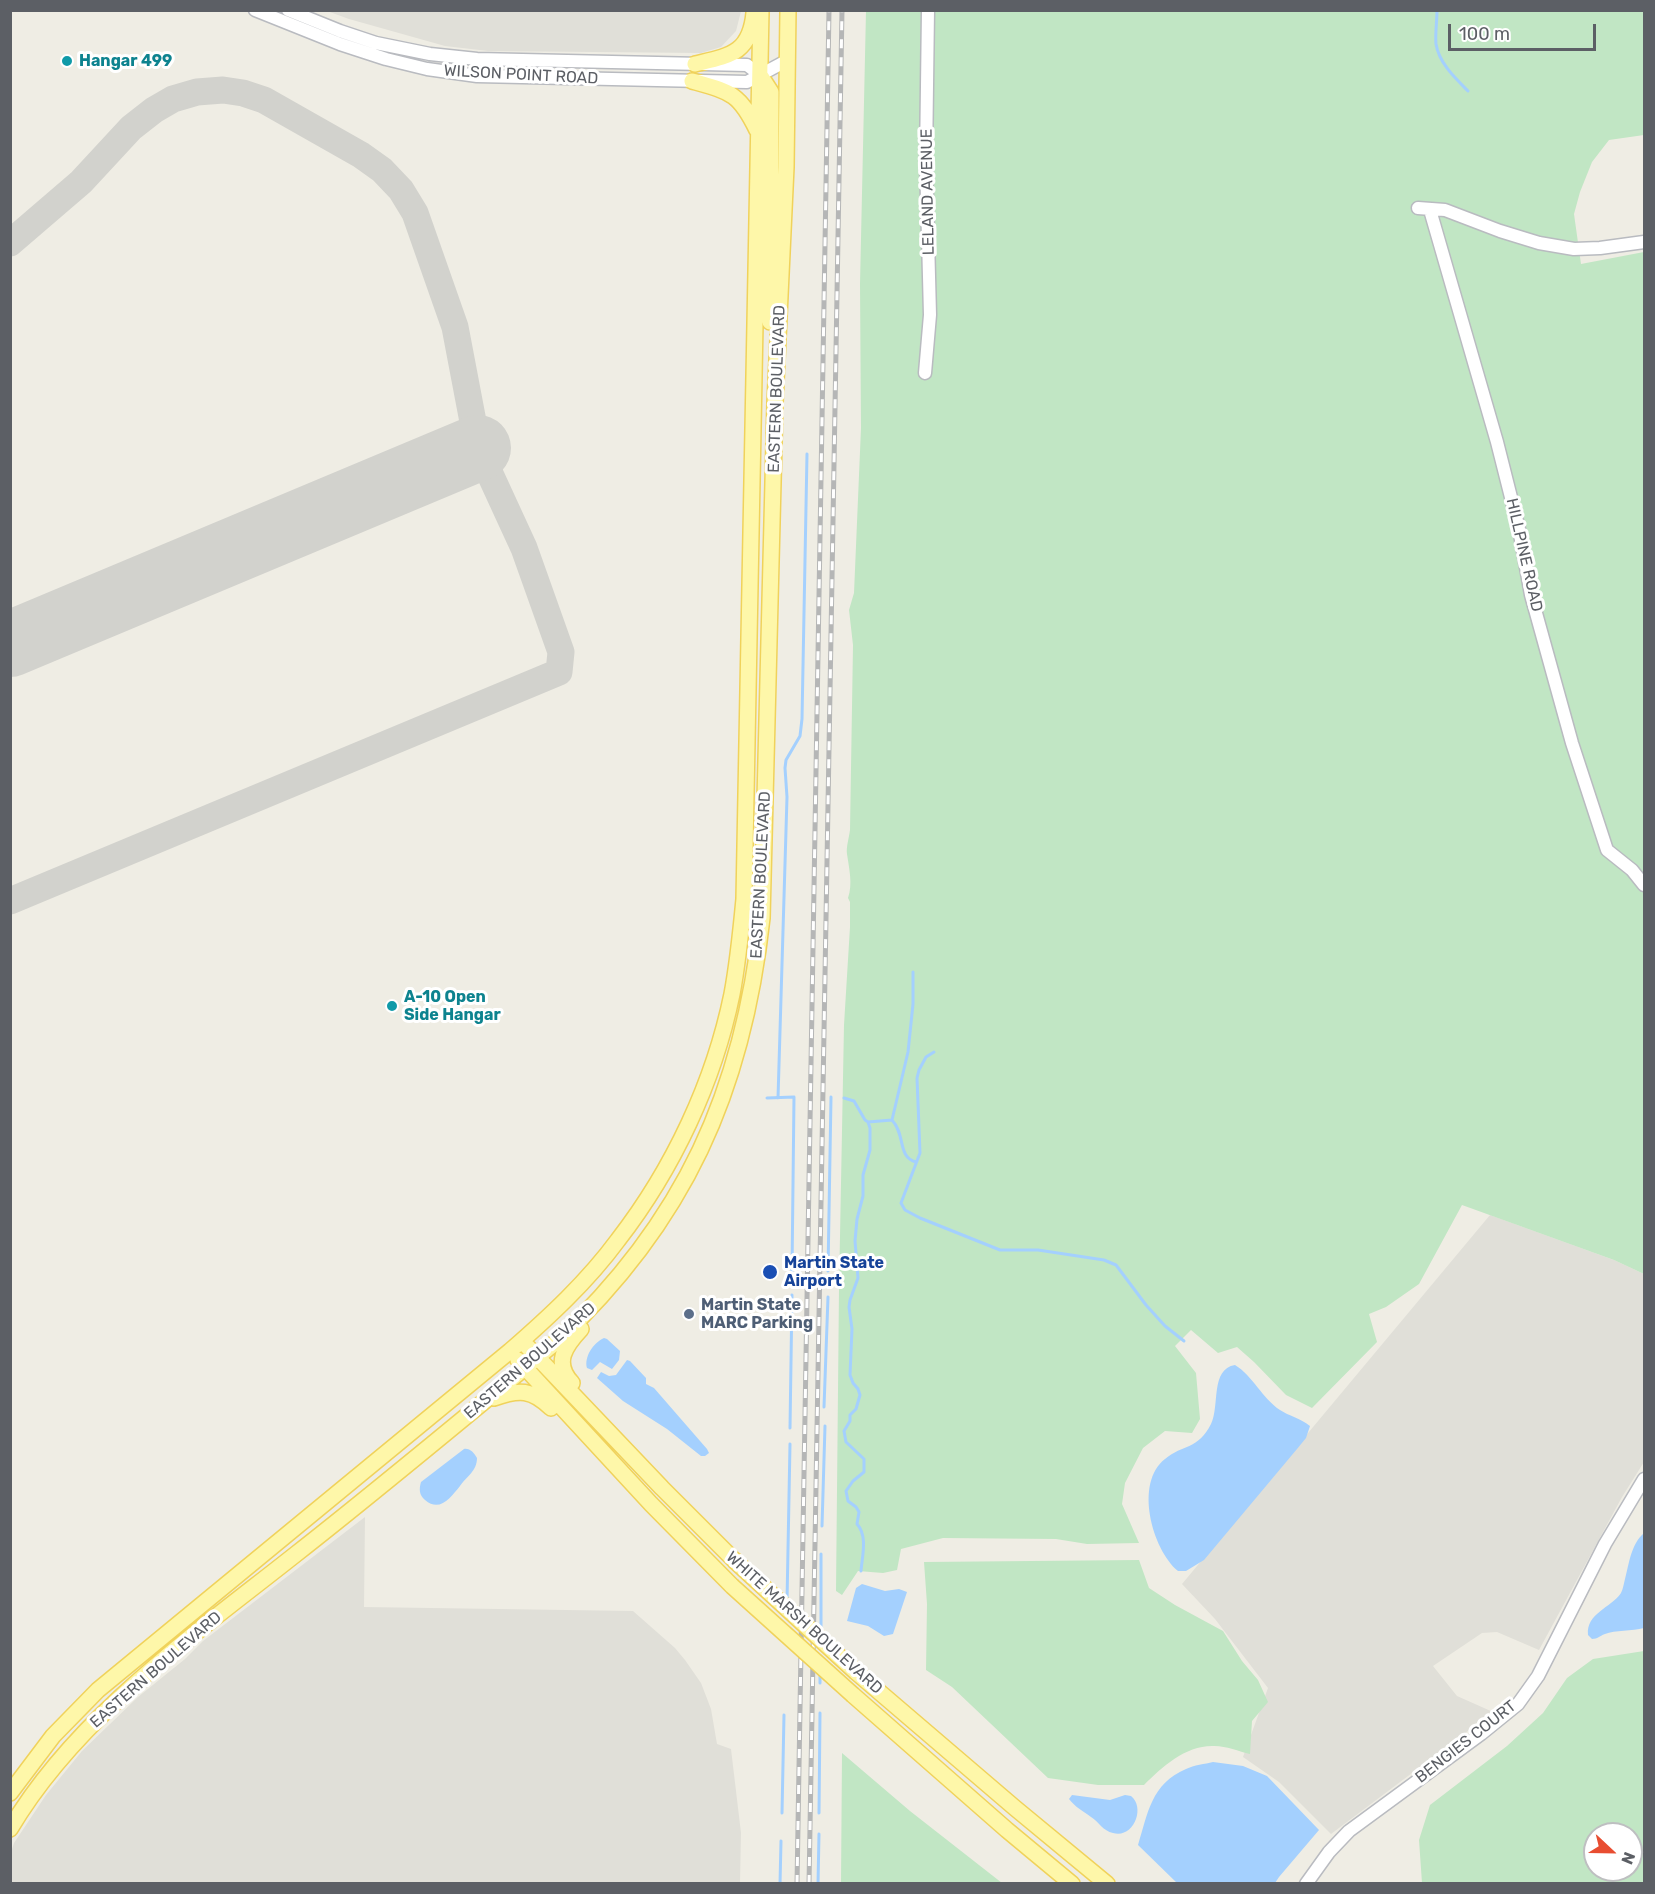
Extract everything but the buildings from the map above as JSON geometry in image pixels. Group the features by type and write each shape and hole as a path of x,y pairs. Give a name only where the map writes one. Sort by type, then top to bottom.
{"main road":[{"path":"694,64 731,55 741,47 747,41 753,28 754,10"},
{"name":"EASTERN BOULEVARD","path":"12,1790 53,1736 98,1690 516,1346 557,1309 617,1242 651,1193 697,1105 718,1048 732,995 740,939 746,838 761,10"},
{"name":"EASTERN BOULEVARD","path":"10,1830 33,1794 67,1751 124,1694 216,1617 389,1481 537,1357 595,1304 651,1234 692,1167 720,1106 743,1034 751,999 759,950 764,887 775,402 785,213 788,10"},
{"path":"760,75 771,92 770,369 775,402"},
{"path":"692,81 722,90 740,100 758,132"},
{"path":"595,1304 590,1320 573,1337 564,1351 562,1368 567,1378 622,1436 627,1452"},
{"name":"WHITE MARSH BOULEVARD","path":"516,1346 537,1357 734,1560 856,1672 1107,1884"},
{"name":"WHITE MARSH BOULEVARD","path":"516,1346 525,1367 588,1437 732,1586 1007,1830 1072,1884"},
{"path":"485,1401 518,1391 533,1395 542,1399 572,1430 588,1437"}],"street":[{"name":"WILSON POINT ROAD","path":"255,10 340,44 386,59 427,69 477,76 747,82 788,60"},
{"name":"WILSON POINT ROAD","path":"288,10 339,31 396,48 464,58 747,65 760,75"},
{"name":"LELAND AVENUE","path":"925,373 930,315 927,161 928,10"},
{"path":"464,58 464,74"},
{"path":"477,59 477,76"},
{"name":"HILLPINE ROAD","path":"1644,242 1574,249 1539,243 1445,210 1424,209 1497,442 1519,529 1522,556 1531,595 1572,743 1607,850 1632,870 1644,885"},
{"name":"BENGIES COURT","path":"1306,1884 1329,1852 1349,1832 1518,1704 1542,1668 1599,1554 1644,1479"},
{"path":"12,1790 33,1794"}],"shaded area":[{"path":"327,11 741,11 736,31 721,47 701,53 488,51 445,46"},
{"path":"1490,1215 1614,1260 1644,1274 1644,1462 1622,1497 1539,1650 1497,1632 1482,1633 1433,1666 1457,1696 1493,1712 1331,1834 1279,1782 1243,1757 1268,1688 1215,1619 1182,1584"},
{"path":"365,1517 364,1607 633,1611 675,1648 701,1683 711,1709 717,1744 731,1749 741,1833 740,1883 11,1883 11,1852 14,1843 46,1795 82,1751 138,1697 185,1659 203,1641"}],"green space":[{"path":"866,11 1644,11 1644,135 1609,140 1592,162 1574,214 1581,264 1644,252 1644,1274 1614,1260 1462,1205 1419,1284 1386,1307 1369,1314 1377,1342 1312,1408 1286,1395 1237,1347 1218,1353 1191,1330 1175,1346 1196,1373 1200,1419 1192,1433 1165,1431 1143,1448 1125,1483 1122,1504 1139,1543 1087,1544 1056,1539 943,1538 901,1549 897,1570 883,1573 858,1571 842,1595 836,1591 844,1025 850,927 847,851 850,830 853,645 849,610 854,593 861,428 860,284"},
{"path":"1139,1560 1149,1588 1223,1631 1242,1661 1258,1680 1268,1702 1252,1721 1250,1754 1226,1747 1202,1747 1175,1759 1144,1785 1098,1785 1048,1778 952,1687 926,1670 927,1604 924,1562"},
{"path":"1644,1651 1644,1883 1422,1883 1419,1840 1430,1805 1507,1746 1543,1713 1567,1678 1593,1659"},
{"path":"842,1753 910,1811 1002,1883 841,1883"}],"water":[{"path":"604,1338 620,1351 619,1360 612,1369 600,1362 592,1370 587,1368 590,1351"},
{"path":"627,1360 646,1378 646,1384 654,1388 709,1453 701,1456 667,1429 623,1401 597,1378 601,1372 609,1376 616,1375"},
{"path":"1235,1365 1274,1405 1310,1426 1306,1438 1204,1560 1186,1571 1178,1571 1161,1548 1154,1532 1150,1516 1150,1484 1156,1470 1165,1459 1195,1443 1206,1432 1214,1416 1217,1389 1222,1373"},
{"path":"464,1449 470,1450 477,1458 471,1473 445,1502 430,1504 420,1492 421,1482"},
{"path":"1644,1533 1644,1628 1609,1633 1592,1639 1588,1635 1588,1627 1595,1616 1621,1593 1633,1548"},
{"path":"862,1584 885,1591 899,1589 907,1592 893,1634 884,1636 868,1626 847,1621 856,1588"},
{"path":"1213,1762 1243,1766 1267,1776 1319,1830 1275,1883 1177,1883 1138,1845 1148,1811 1158,1791 1165,1783 1174,1775 1189,1768"},
{"path":"1072,1795 1110,1800 1125,1795 1131,1796 1137,1808 1135,1821 1131,1827 1120,1834 1110,1832 1074,1804 1069,1799"}],"waterway":[{"path":"1437,10 1436,40 1440,58 1468,91"},
{"path":"778,1098 787,797 785,768 786,760 800,736 802,719 807,454"},
{"path":"892,1120 908,1052 913,1004 913,972"},
{"path":"934,1052 926,1057 917,1078 920,1153 901,1203 905,1210 1000,1250 1038,1250 1104,1260 1116,1265 1146,1305 1165,1326 1184,1341"},
{"path":"767,1098 794,1097 792,1271"},
{"path":"828,1271 831,1097"},
{"path":"844,1098 854,1101 870,1128 870,1150 863,1175 863,1196 857,1219 855,1241 858,1278 849,1307 852,1329 850,1375 860,1395 856,1409 850,1415 850,1421 844,1431 846,1442 864,1459 864,1472 846,1491 848,1501 859,1512 857,1524 863,1540 861,1571"},
{"path":"892,1120 899,1132 906,1155 916,1162"},
{"path":"868,1122 892,1120"},
{"path":"790,1428 792,1295"},
{"path":"824,1407 828,1297"},
{"path":"822,1526 825,1426"},
{"path":"787,1602 790,1444"},
{"path":"821,1554 821,1633"},
{"path":"820,1673 820,1683"},
{"path":"819,1813 820,1713"},
{"path":"782,1813 784,1715"},
{"path":"818,1884 819,1834"},
{"path":"780,1884 781,1841"}],"taxiway":[{"path":"10,243 81,182 131,128 173,99 197,92 223,90 243,93 264,100 361,155 382,170 401,190 415,213 455,327 478,448 524,548 561,652 559,672 10,901"}],"runway":[{"path":"10,644 478,448"}],"railway":[{"path":"797,1884 829,10"},
{"path":"809,1884 842,10"}],"place":[{"name":"Hangar 499","path":"67,61"},
{"name":"A-10 Open Side Hangar","path":"392,1006"},
{"name":"Martin State Airport","path":"770,1272"},
{"name":"Martin State MARC Parking","path":"689,1314"}]}
